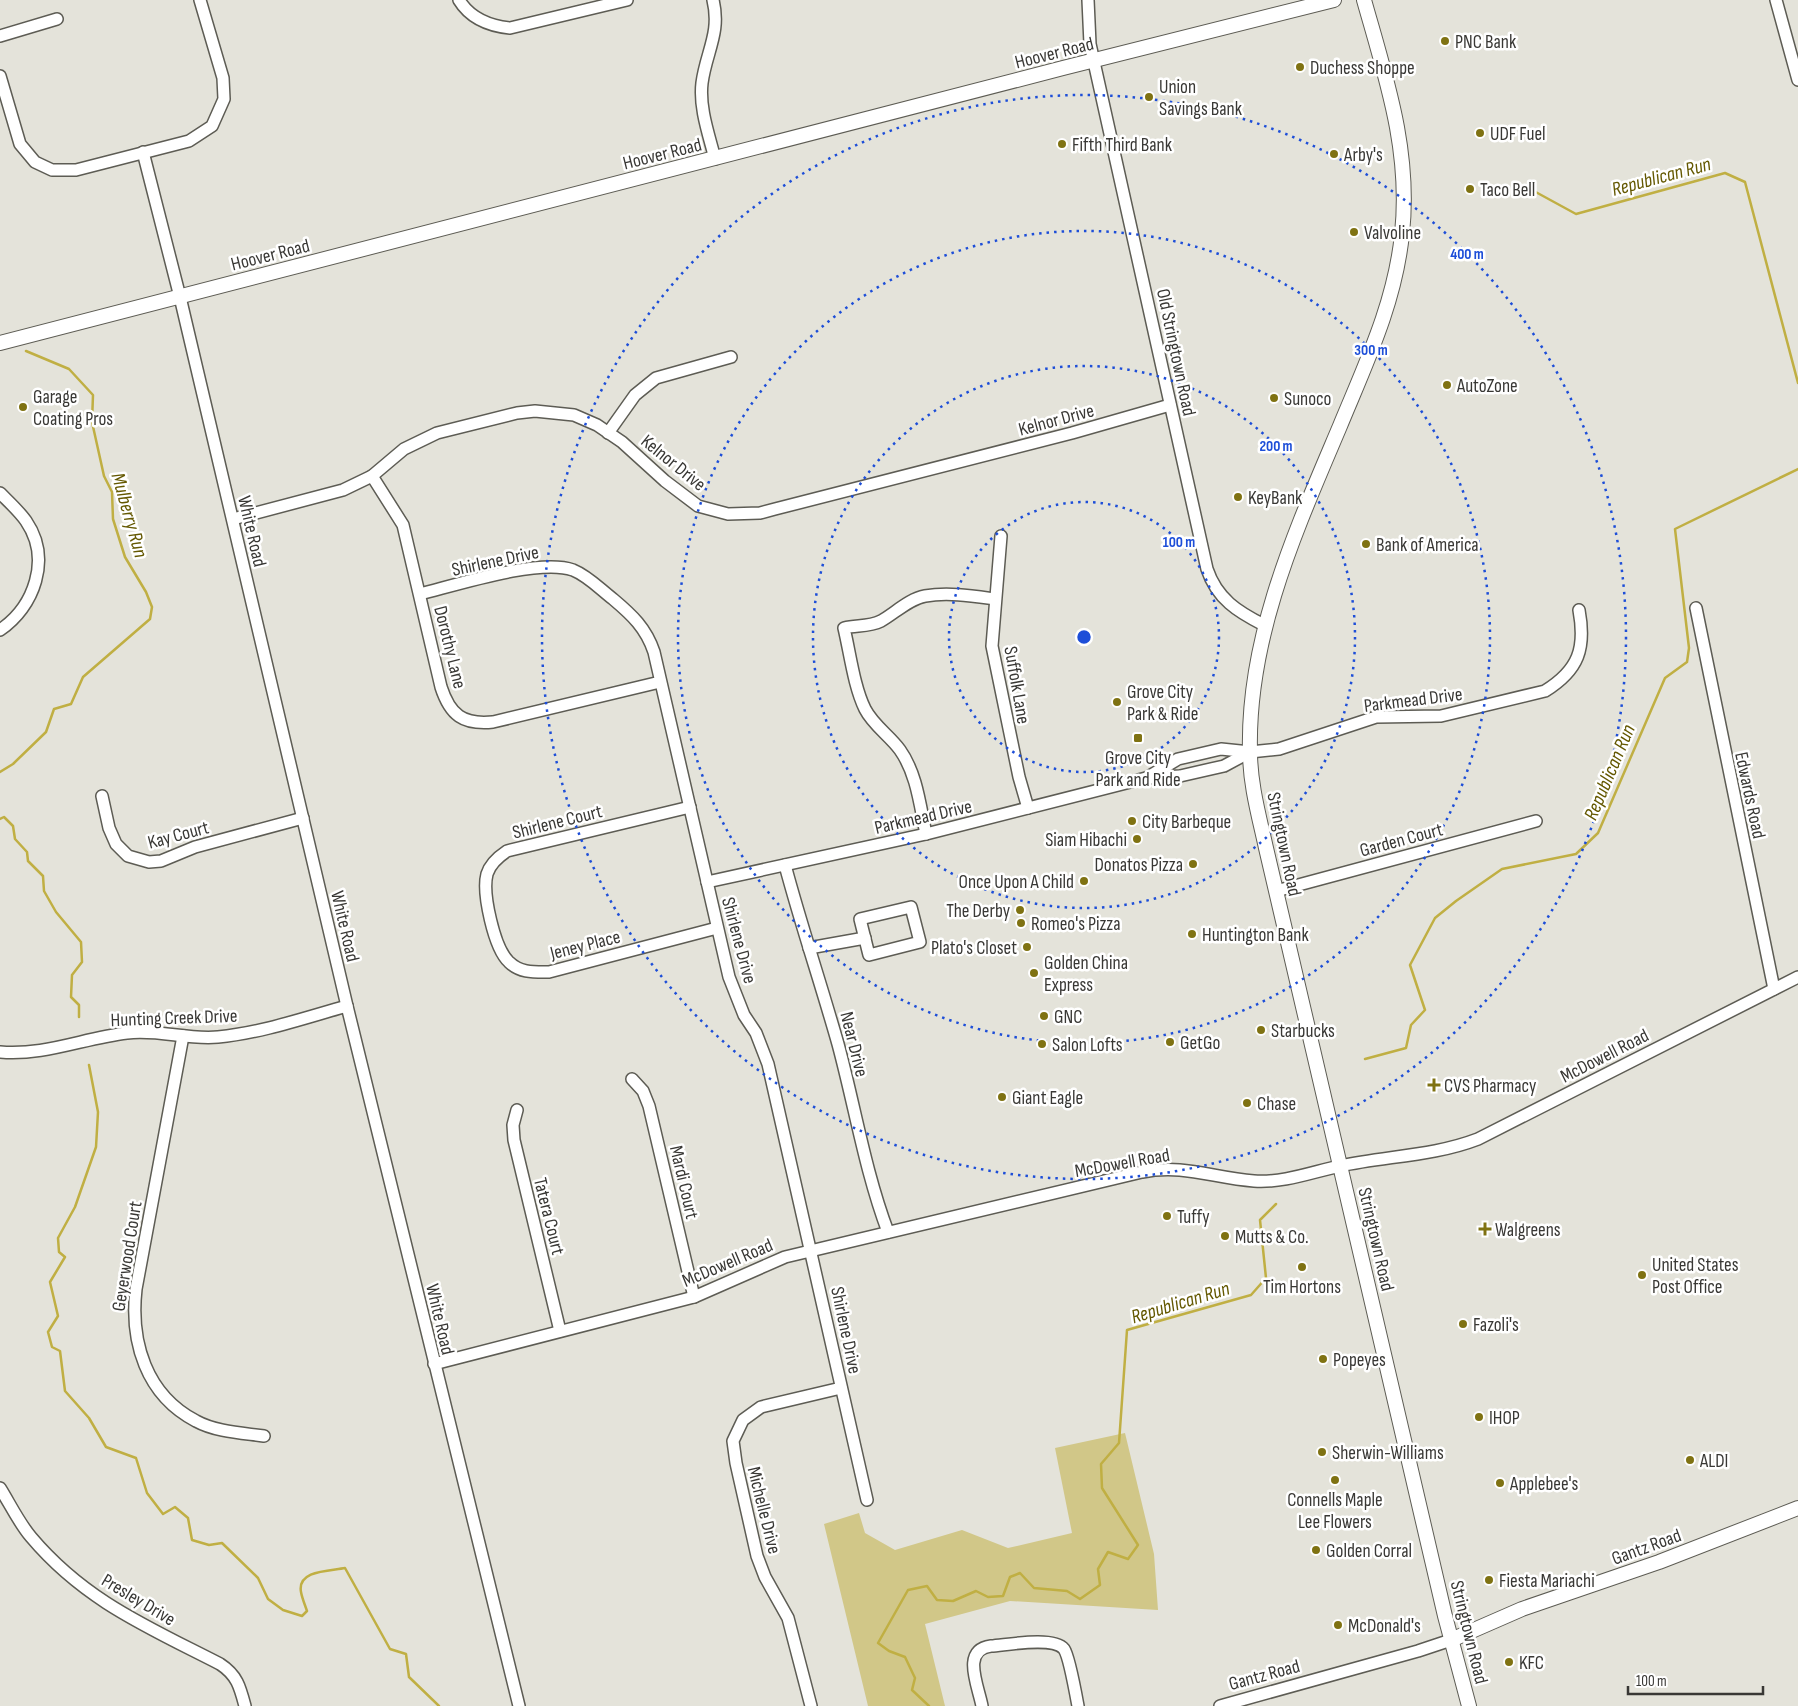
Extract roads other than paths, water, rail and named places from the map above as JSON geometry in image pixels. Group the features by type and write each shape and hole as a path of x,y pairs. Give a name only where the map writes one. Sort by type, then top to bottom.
{"main road":[{"name":"Hoover Road","path":"0,343 1334,0"},
{"name":"Stringtown Road","path":"1364,0 1393,102 1403,156 1404,214 1398,262 1382,327 1289,553 1264,625 1254,672 1250,752 1258,810 1276,890 1451,1640 1469,1706"},
{"name":"Gantz Road","path":"1451,1640 1522,1609 1797,1513"}],"street":[{"path":"0,76 20,144 26,153 44,167 68,171 198,137 212,126 224,99 223,78 200,0"},
{"path":"459,0 477,18 498,27 510,28 586,5 627,0"},
{"path":"713,0 716,11 716,33 704,72 702,99 715,159"},
{"name":"Old Stringtown Road","path":"1088,0 1089,36 1197,528 1212,584 1230,606 1264,625"},
{"path":"1776,0 1798,80"},
{"path":"0,36 58,19"},
{"name":"White Road","path":"143,152 180,297 347,1006 519,1706"},
{"path":"608,433 635,395 656,378 731,357"},
{"name":"Kelnor Drive","path":"232,519 343,490 372,476 404,449 437,433 517,413 548,411 574,415 622,442 685,498 713,510 743,514 760,513 813,500 1072,433 1170,405"},
{"name":"Dorothy Lane","path":"372,476 403,526 446,702 464,720 482,723 493,722 660,682"},
{"path":"0,493 27,522 32,532 39,567 28,602 10,623 0,630"},
{"name":"Suffolk Lane","path":"1001,536 992,646 1019,777 1028,808"},
{"name":"Shirlene Drive","path":"420,594 532,568 547,566 573,570 586,577 639,621 650,641 729,977 744,1015 756,1033 768,1064 812,1251 867,1500"},
{"path":"926,834 915,782 908,765 900,751 866,710 857,685 844,628 857,625 868,626 880,622 924,596 968,596 995,599"},
{"name":"Edwards Road","path":"1696,608 1774,989"},
{"name":"Parkmead Drive","path":"1146,778 1178,759 1221,750 1250,752 1279,749 1376,717 1441,716 1545,691 1570,671 1580,653 1582,627 1579,610"},
{"name":"Parkmead Drive","path":"707,882 926,834 1146,778 1180,776 1224,766 1250,752"},
{"name":"Kay Court","path":"102,796 109,828 116,844 128,856 149,862 161,861 194,847 302,818"},
{"name":"Shirlene Court","path":"492,919 486,895 487,874 491,865 507,851 690,806"},
{"name":"Garden Court","path":"1276,890 1536,821"},
{"name":"Near Drive","path":"785,865 838,1046 869,1176 888,1232"},
{"path":"911,907 920,942 869,955 865,938 860,920 911,907"},
{"name":"Jeney Place","path":"492,919 497,942 508,962 527,972 549,972 717,928"},
{"path":"808,948 865,938"},
{"name":"McDowell Road","path":"434,1364 694,1297 719,1288 774,1261 888,1232 1158,1169 1186,1169 1256,1181 1289,1178 1340,1166 1455,1148 1478,1139 1798,977"},
{"name":"Hunting Creek Drive","path":"0,1052 53,1049 104,1036 130,1033 148,1032 216,1037 239,1034 347,1006"},
{"name":"Geyerwood Court","path":"183,1036 136,1289 134,1326 138,1348 157,1386 170,1402 197,1422 232,1432 264,1436"},
{"name":"Mardi Court","path":"632,1079 643,1091 649,1106 694,1297"},
{"name":"Tatera Court","path":"517,1110 513,1125 514,1140 560,1331"},
{"name":"Michelle Drive","path":"811,1706 788,1618 765,1577 757,1556 736,1463 733,1441 743,1420 761,1407 841,1388"},
{"name":"Presley Drive","path":"0,1488 30,1536 56,1564 104,1603 232,1672 240,1685 245,1706"},
{"name":"Gantz Road","path":"1220,1706 1418,1651 1451,1640"},
{"path":"982,1706 973,1659 976,1652 983,1647 1048,1642 1058,1644 1065,1650 1078,1706"}],"waterway":[{"name":"Republican Run","path":"1532,190 1576,214 1725,173 1745,182 1798,383"},
{"name":"Mulberry Run","path":"0,772 13,764 46,732 54,709 71,704 83,677 150,619 152,607 146,592 125,557 113,519 112,492 104,476 92,422 93,395 69,369 26,351"},
{"name":"Republican Run","path":"1365,1059 1406,1048 1411,1025 1425,1010 1410,965 1435,918 1502,869 1576,854 1598,833 1665,678 1687,662 1689,648 1675,529 1798,469"},
{"name":"Mulberry Run","path":"0,819 4,817 13,826 15,839 27,852 28,861 43,876 44,891 56,912 81,942 82,962 72,975 71,997 79,1005 79,1017"},
{"name":"Mulberry Run","path":"89,1065 98,1112 96,1147 75,1207 58,1238 59,1252 65,1257 50,1282 58,1316 48,1332 52,1347 60,1351 65,1391 89,1418 106,1447 136,1458 147,1493 163,1514 175,1507 188,1518 192,1540 209,1545 222,1543 258,1578 268,1599 283,1610 302,1616 307,1611 301,1592 301,1585 304,1579 323,1571 345,1568 390,1649 406,1654 409,1677 439,1706"},
{"name":"Republican Run","path":"929,1706 912,1690 915,1678 905,1657 889,1651 878,1643 908,1590 927,1586 937,1600 953,1601 976,1591 988,1597 1003,1596 1010,1577 1020,1573 1034,1588 1067,1591 1080,1599 1100,1585 1098,1569 1108,1552 1128,1559 1138,1545 1102,1488 1101,1464 1119,1443 1127,1330 1251,1295 1266,1278 1260,1220 1276,1204"}],"place":[{"name":"PNC Bank","path":"1445,41"},
{"name":"Duchess Shoppe","path":"1300,67"},
{"name":"Union Savings Bank","path":"1149,97"},
{"name":"UDF Fuel","path":"1480,133"},
{"name":"Fifth Third Bank","path":"1062,144"},
{"name":"Arby's","path":"1334,154"},
{"name":"Taco Bell","path":"1470,189"},
{"name":"Valvoline","path":"1354,232"},
{"name":"AutoZone","path":"1447,385"},
{"name":"Sunoco","path":"1274,398"},
{"name":"Garage Coating Pros","path":"23,407"},
{"name":"KeyBank","path":"1238,497"},
{"name":"Bank of America","path":"1366,544"},
{"name":"Grove City Park & Ride","path":"1117,702"},
{"name":"Grove City Park and Ride","path":"1138,738"},
{"name":"City Barbeque","path":"1132,821"},
{"name":"Siam Hibachi","path":"1137,839"},
{"name":"Donatos Pizza","path":"1193,864"},
{"name":"Once Upon A Child","path":"1084,881"},
{"name":"The Derby","path":"1020,910"},
{"name":"Romeo's Pizza","path":"1021,923"},
{"name":"Huntington Bank","path":"1192,934"},
{"name":"Plato's Closet","path":"1027,947"},
{"name":"Golden China Express","path":"1034,973"},
{"name":"GNC","path":"1044,1016"},
{"name":"Starbucks","path":"1261,1030"},
{"name":"GetGo","path":"1170,1042"},
{"name":"Salon Lofts","path":"1042,1044"},
{"name":"CVS Pharmacy","path":"1434,1085"},
{"name":"Giant Eagle","path":"1002,1097"},
{"name":"Chase","path":"1247,1103"},
{"name":"Tuffy","path":"1167,1216"},
{"name":"Walgreens","path":"1485,1229"},
{"name":"Mutts & Co.","path":"1225,1236"},
{"name":"Tim Hortons","path":"1302,1267"},
{"name":"United States Post Office","path":"1642,1275"},
{"name":"Fazoli's","path":"1463,1324"},
{"name":"Popeyes","path":"1323,1359"},
{"name":"IHOP","path":"1479,1417"},
{"name":"Sherwin-Williams","path":"1322,1452"},
{"name":"ALDI","path":"1690,1460"},
{"name":"Connells Maple Lee Flowers","path":"1335,1480"},
{"name":"Applebee's","path":"1500,1483"},
{"name":"Golden Corral","path":"1316,1550"},
{"name":"Fiesta Mariachi","path":"1489,1580"},
{"name":"McDonald's","path":"1338,1625"},
{"name":"KFC","path":"1509,1662"}]}
